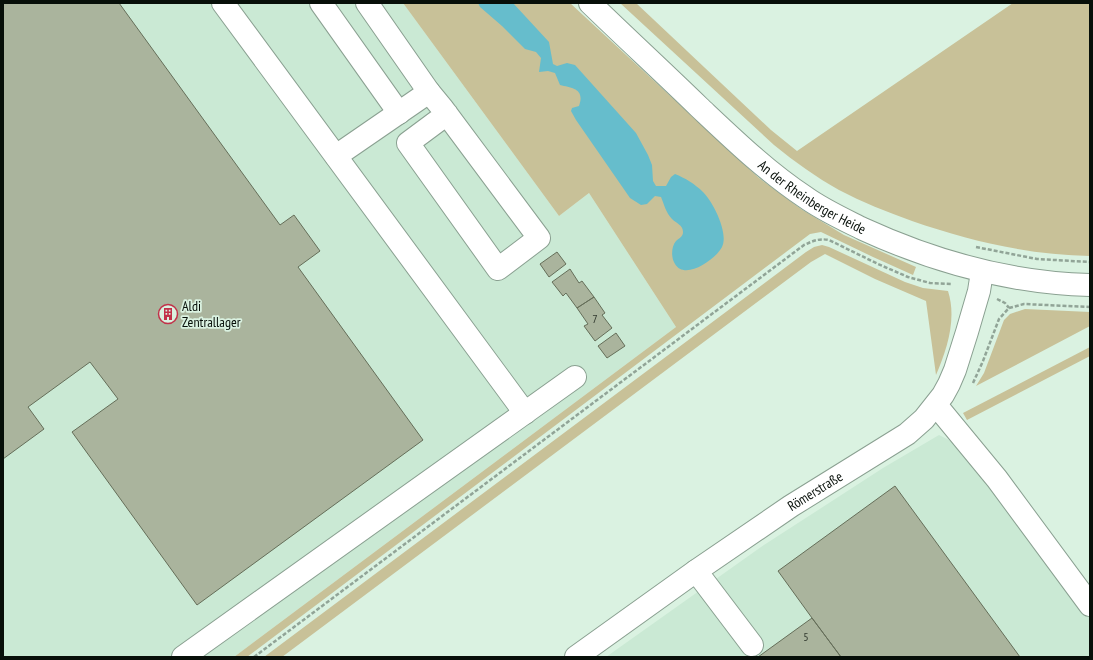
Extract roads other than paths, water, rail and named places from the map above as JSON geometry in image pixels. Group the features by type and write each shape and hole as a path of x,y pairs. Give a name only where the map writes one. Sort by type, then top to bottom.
{"street":[{"path":"223,3 525,413"},
{"path":"321,3 399,114"},
{"path":"367,3 429,92 446,114 539,238 498,269 408,143 446,114"},
{"name":"An der Rheinberger Heide","path":"590,3 737,142 771,172 805,198 847,221 980,281 1043,282 1090,285"},
{"path":"336,156 429,92"},
{"name":"Römerstraße","path":"576,657 696,571 791,506 907,434 924,419 943,395 955,370 980,281"},
{"path":"183,657 576,377"},
{"path":"936,405 997,479 1090,605"},
{"path":"696,571 752,645"}],"water":[{"path":"478,3 513,3 549,42 553,64 557,66 567,63 575,65 636,133 652,165 653,181 656,186 666,186 671,177 675,174 697,186 703,192 715,210 722,226 724,241 719,252 714,257 693,269 680,269 675,264 672,249 674,243 681,237 683,230 681,226 668,214 661,197 655,196 647,204 641,205 630,198 571,111 572,108 579,106 580,96 577,90 560,85 555,73 548,71 539,72 541,58 536,52 525,49 480,7"}],"place":[{"name":"Aldi Zentrallager","path":"168,314"}]}
